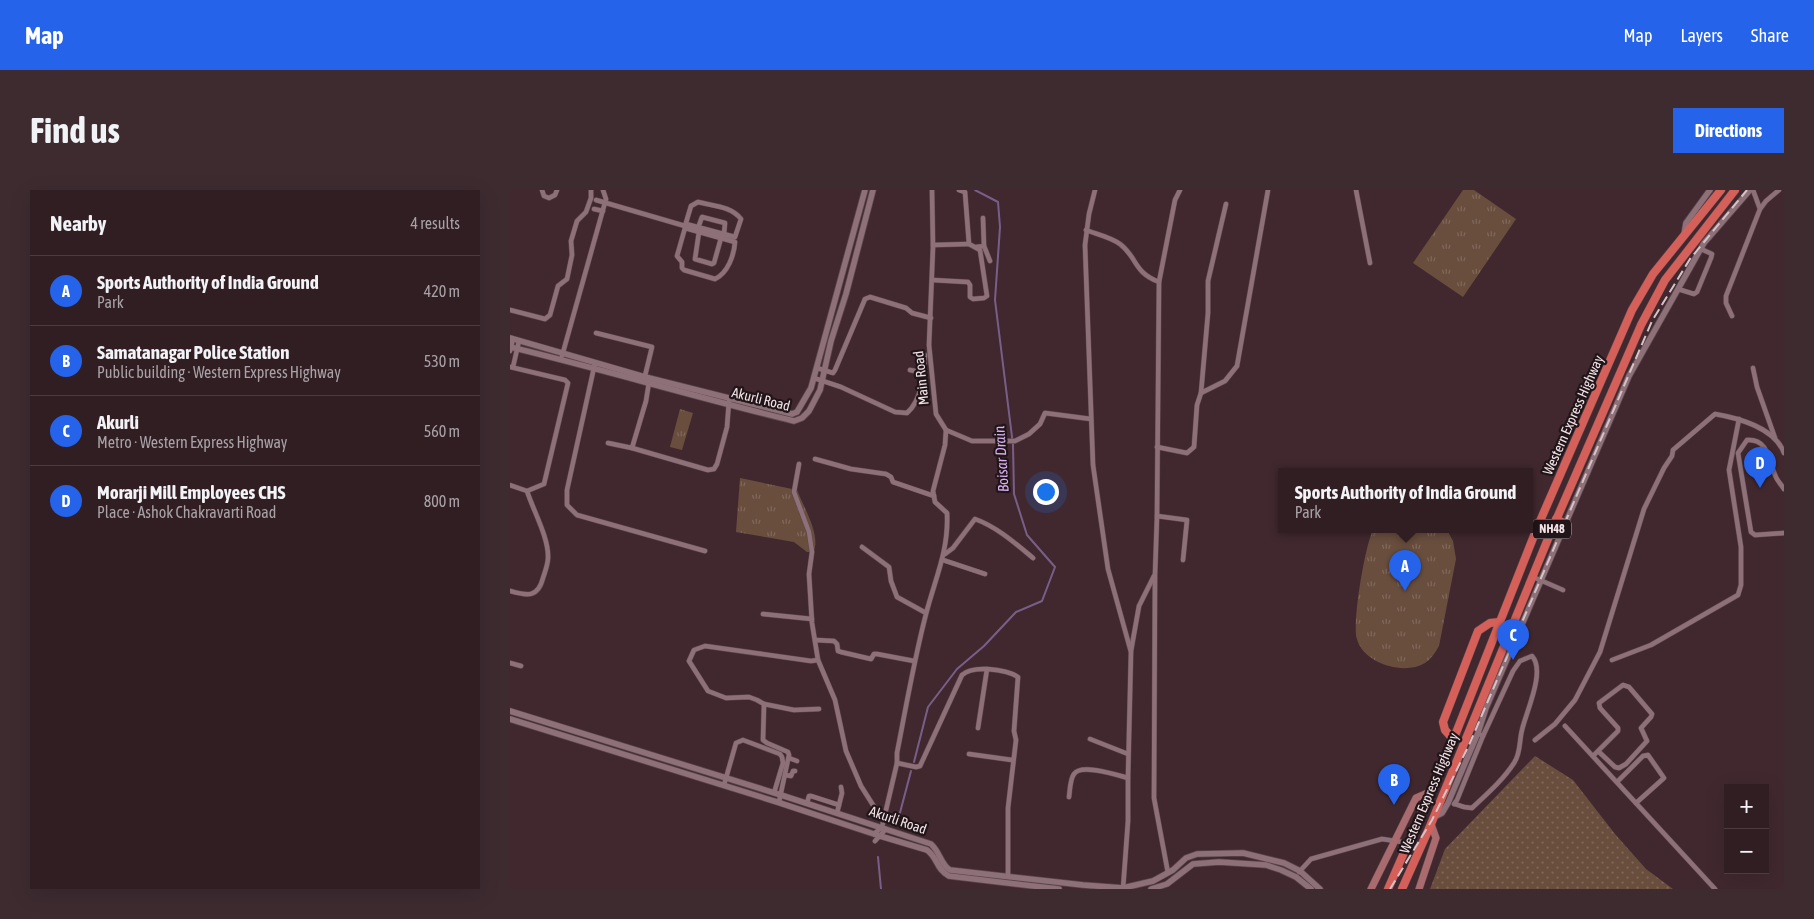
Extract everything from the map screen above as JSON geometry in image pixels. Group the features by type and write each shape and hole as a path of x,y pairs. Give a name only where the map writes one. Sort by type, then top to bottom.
{"highway":[{"name":"NH48","path":"1683,238 1721,190"},
{"name":"NH48","path":"1699,246 1719,212 1735,190"},
{"name":"Western Express Highway","path":"1388,889 1454,739 1537,528 1632,310 1653,274 1683,238"},
{"name":"Western Express Highway","path":"1402,889 1433,820 1448,803 1556,519 1645,316 1665,280 1699,246"},
{"path":"1556,519 1566,524"},
{"path":"1543,552 1552,556"},
{"path":"1454,739 1445,730 1443,722 1478,631 1490,623 1500,622"},
{"path":"1458,683 1473,689"}],"main road":[{"path":"1371,889 1416,798 1430,792"},
{"path":"1419,889 1436,838 1433,820"}],"street":[{"path":"542,190 544,196 549,198 555,195 557,190"},
{"path":"510,310 545,319 550,315 558,286 567,279 572,254 571,241 577,221 586,212 590,190"},
{"path":"562,357 606,199 603,190"},
{"name":"Akurli Road","path":"776,414 792,414 797,412 811,388 839,292 865,190"},
{"name":"Akurli Road","path":"514,339 562,357 729,401 794,421 802,418 809,411 820,390 873,190"},
{"name":"Main Road","path":"932,190 933,245 929,345 936,414 946,430"},
{"path":"959,190 965,192 969,244"},
{"path":"1096,190 1086,230 1085,245 1093,465 1108,569 1131,652"},
{"path":"1174,190 1176,200"},
{"path":"1168,873 1154,798 1159,282 1176,200 1180,190"},
{"path":"1201,394 1225,381 1237,366 1268,190"},
{"path":"1356,190 1370,263"},
{"path":"1683,238 1686,223 1710,190"},
{"path":"1481,734 1486,708 1629,376 1678,289 1699,246 1751,190 1760,209"},
{"path":"1732,316 1726,303 1726,296 1760,209 1778,190"},
{"path":"596,200 685,226 722,236 735,242 727,270 715,278 684,270 682,262 677,256 685,226 691,206 694,203 698,202 728,209 737,214 741,219 737,236 722,236"},
{"path":"1157,447 1187,453 1194,447 1208,313 1208,281 1226,204"},
{"path":"594,209 603,211"},
{"path":"701,217 726,224 714,263 712,264 695,259 699,230 701,217"},
{"path":"983,218 984,246 990,261"},
{"path":"1086,230 1119,243 1132,257 1140,270 1148,277 1159,282"},
{"path":"932,280 968,282 970,285 970,297 973,299 987,296 980,250 969,244 933,245"},
{"path":"976,247 984,246"},
{"path":"1678,289 1694,294 1697,292 1712,258 1712,254 1699,246"},
{"path":"839,292 846,294"},
{"path":"817,368 833,373 836,370 865,299 870,297 931,318"},
{"path":"830,318 838,321"},
{"path":"596,333 652,347 646,380 646,401 632,448"},
{"path":"510,485 527,491 544,484 568,383 565,380 512,367 514,339"},
{"name":"Akurli Road","path":"512,349 562,357"},
{"path":"814,378 841,387 903,414 914,408 924,373 925,355"},
{"path":"594,366 567,490 567,505 577,515 705,551"},
{"path":"1753,368 1757,387 1775,439"},
{"path":"910,370 924,373"},
{"path":"608,443 708,470 714,469 727,427 729,401"},
{"path":"797,412 802,418"},
{"path":"875,841 884,828 884,818 897,763 897,753 914,661 926,613 945,554 947,513 936,502 933,490 937,469 945,445 946,430 972,441 1012,442 1029,434 1040,424 1045,413 1091,419"},
{"path":"1536,740 1555,724 1575,700 1600,652 1644,509 1672,456 1673,450 1715,414 1739,419 1759,428 1782,443 1784,453"},
{"path":"1612,660 1651,645 1735,597 1740,591 1741,547 1729,470 1739,419"},
{"path":"1784,489 1777,480 1766,449 1758,442 1746,441 1744,447 1738,453 1751,532 1755,535 1784,533"},
{"path":"815,459 851,469 886,474 891,477 893,482 934,496"},
{"path":"799,464 794,492 809,532 812,552 809,574 812,619 818,660 834,700 846,751 861,786 884,818"},
{"path":"1777,480 1784,480"},
{"path":"510,591 524,595 534,593 541,586 548,558 541,528 527,491"},
{"path":"1158,516 1187,520 1183,560"},
{"path":"945,554 953,548 975,519 993,528 1032,558"},
{"path":"862,547 889,567 891,581 897,597 926,613"},
{"path":"943,560 985,574"},
{"path":"1123,888 1128,821 1131,652 1139,606 1155,575"},
{"path":"1533,577 1563,590"},
{"path":"763,614 812,619"},
{"path":"815,640 834,642 837,644 838,651 871,659 874,654 877,654 914,661"},
{"path":"818,660 812,661 705,646 694,650 689,661 708,691 726,698 749,697 764,704 794,710 819,709"},
{"path":"1532,656 1536,661 1537,667 1534,689 1521,731 1519,754 1515,762 1472,808 1464,808 1448,803 1481,734 1513,671 1520,661 1532,656"},
{"path":"510,663 521,666"},
{"path":"897,763 916,767 920,766 962,674 967,670 987,669 1012,673 1018,677 1014,731 1016,740 1012,760 1008,808 1008,876"},
{"path":"978,728 987,669"},
{"path":"1592,756 1618,731 1618,728 1600,708 1599,703 1623,686 1629,686 1652,714 1641,728 1647,741 1626,764 1619,768 1615,767 1598,751"},
{"path":"764,704 763,740 788,752 789,758 786,775 777,794"},
{"name":"Akurli Road","path":"510,711 840,813 931,844 937,849 944,866 950,870 1123,888 1153,881 1168,873 1186,858 1197,854 1243,852 1284,863 1300,871 1320,889"},
{"name":"Akurli Road","path":"510,719 684,772 927,850 932,853 939,869 949,876 1002,886 1059,889"},
{"path":"537,728 539,720"},
{"path":"1565,726 1715,889"},
{"path":"562,735 563,728"},
{"path":"582,742 585,734"},
{"path":"1090,739 1128,754"},
{"path":"724,785 736,743 743,740 780,754 783,763 777,794 779,802"},
{"path":"609,750 612,743"},
{"path":"969,754 1012,760"},
{"path":"1617,782 1644,756 1648,755 1664,778 1636,803"},
{"path":"789,758 797,761"},
{"path":"684,772 686,766"},
{"path":"786,775 791,776 793,771 795,771"},
{"path":"1069,797 1072,775 1075,771 1102,771 1128,778"},
{"path":"839,822 841,787"},
{"path":"807,803 809,796 811,796 839,805"},
{"path":"874,834 884,828"},
{"path":"1296,877 1311,859 1382,839 1409,843"},
{"path":"1151,889 1168,884 1193,864 1219,862 1266,865 1296,877 1311,889"}],"green space":[{"path":"1463,190 1474,190 1516,219 1463,297 1413,263"},
{"path":"680,409 693,413 682,450 670,447"},
{"path":"740,478 797,490 813,530 815,546 813,552 807,552 794,542 736,532"},
{"path":"1372,533 1449,533 1453,541 1456,559 1439,646 1429,660 1416,667 1396,667 1376,661 1367,655 1357,639 1356,617 1360,584"},
{"path":"1535,756 1573,780 1615,834 1646,869 1673,889 1430,889 1445,849"}],"waterway":[{"name":"Boisar Drain","path":"914,762 928,707 957,669 984,646 1016,612 1042,601 1055,567 1027,535 1014,494 1013,445 995,300 1000,227 998,202 975,190"},
{"name":"Boisar Drain","path":"897,824 911,771"},
{"path":"878,857 881,889"}],"railway":[{"path":"1390,889 1432,820 1469,745 1652,321 1690,259 1747,190"}],"place":[{"name":"Morarji Mill Employees CHS","path":"1760,488"},
{"name":"Sports Authority of India Ground","path":"1405,591"},
{"name":"Akurli","path":"1513,660"},
{"name":"Samatanagar Police Station","path":"1394,805"}]}
